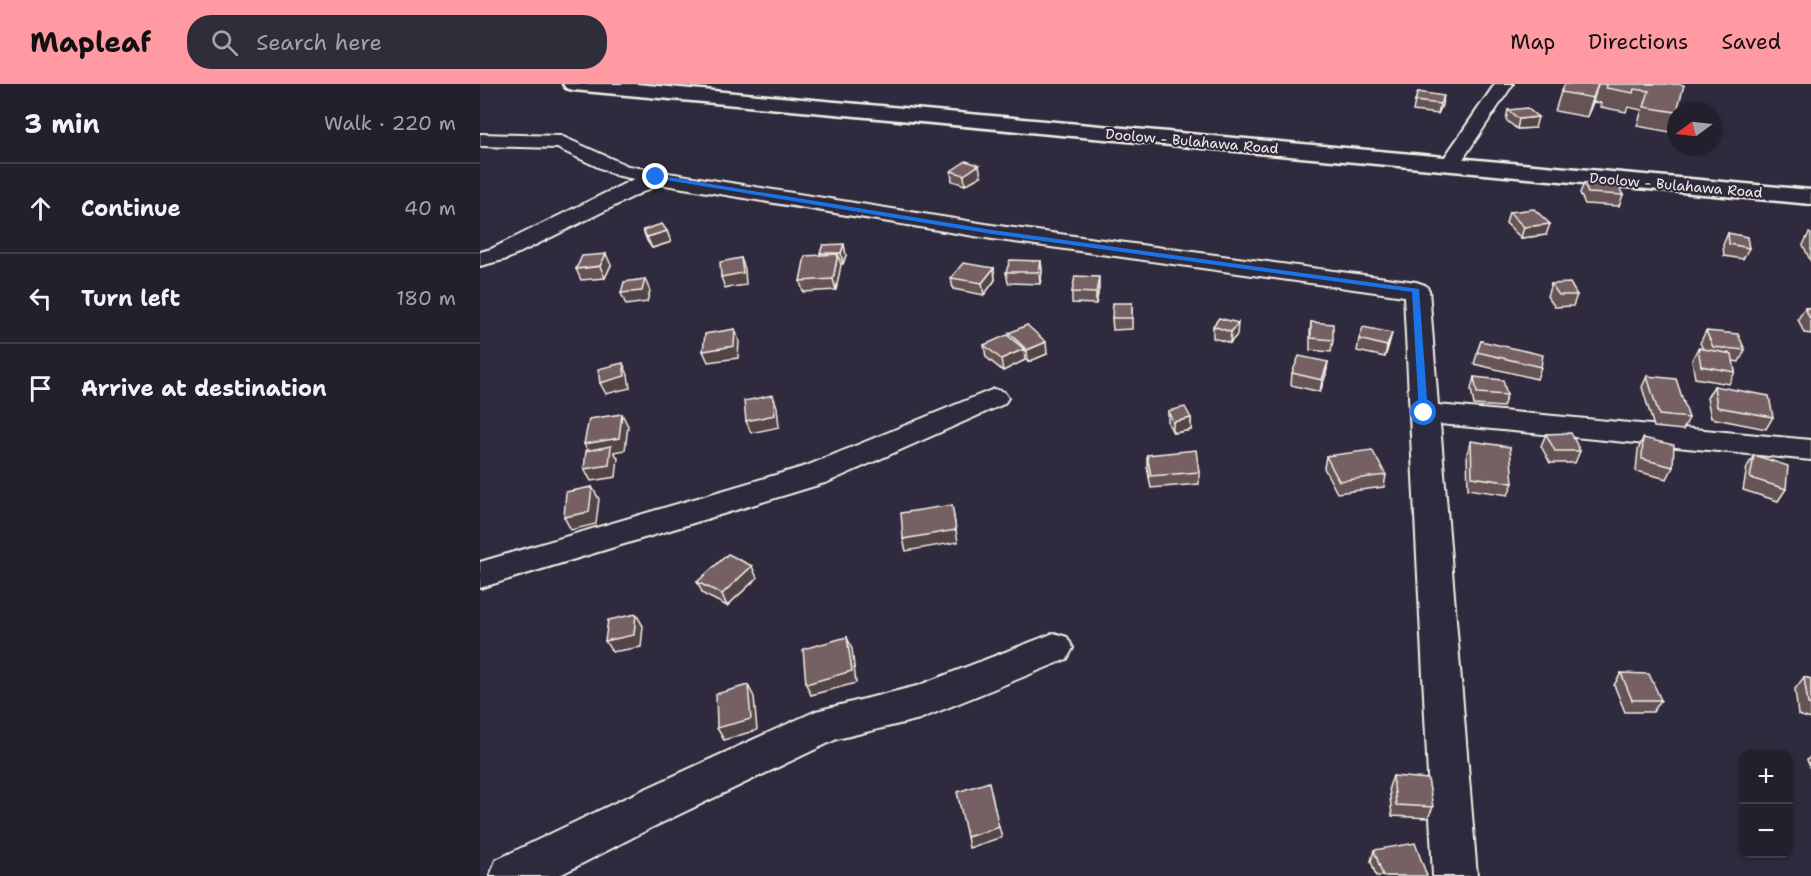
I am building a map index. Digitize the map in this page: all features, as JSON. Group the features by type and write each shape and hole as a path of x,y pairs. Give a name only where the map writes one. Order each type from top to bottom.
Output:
{"main road":[{"name":"Doolow - Bulahawa Road","path":"573,84 1811,197"}],"street":[{"path":"1450,164 1503,84"},
{"path":"480,140 561,142 622,171 656,177 992,232 1416,290 1455,876"},
{"path":"480,259 499,254 656,177"},
{"path":"480,575 817,474 994,398"},
{"path":"1424,413 1811,450"},
{"path":"512,876 636,814 830,723 920,702 1054,648"}],"building":[{"path":"1565,84 1598,84 1593,98 1561,92"},
{"path":"1604,84 1684,85 1679,102 1667,102 1667,111 1644,107 1649,91 1634,89 1633,93 1606,88 1607,85"},
{"path":"1418,92 1444,96 1440,104 1415,101"},
{"path":"1527,108 1538,117 1519,119 1508,110"},
{"path":"966,161 979,165 964,175 951,171"},
{"path":"1584,183 1618,185 1623,195 1588,193"},
{"path":"1534,209 1550,224 1524,227 1509,212"},
{"path":"662,224 667,231 647,237 643,230"},
{"path":"1728,233 1747,237 1749,248 1729,244"},
{"path":"844,244 841,253 820,253 823,245"},
{"path":"606,254 600,266 576,269 582,256"},
{"path":"838,254 833,279 800,281 805,256"},
{"path":"741,258 743,273 721,277 720,262"},
{"path":"1010,260 1041,261 1039,272 1006,272"},
{"path":"963,263 994,268 982,283 951,278"},
{"path":"1075,276 1099,277 1096,293 1072,292"},
{"path":"645,279 642,291 621,293 624,282"},
{"path":"1570,283 1577,295 1559,295 1551,284"},
{"path":"1113,303 1132,303 1132,318 1112,318"},
{"path":"1805,308 1811,308 1811,321"},
{"path":"1219,318 1238,323 1231,332 1213,326"},
{"path":"1311,322 1333,324 1333,340 1311,338"},
{"path":"1027,325 1046,342 1027,350 1009,333"},
{"path":"1363,327 1392,333 1387,346 1359,339"},
{"path":"735,329 734,346 703,351 705,334"},
{"path":"1706,331 1738,334 1745,350 1713,347"},
{"path":"1007,335 1024,349 1001,359 984,345"},
{"path":"1481,341 1543,355 1541,367 1477,352"},
{"path":"1698,348 1732,354 1735,372 1701,366"},
{"path":"1299,356 1328,362 1322,380 1292,373"},
{"path":"623,363 625,376 600,383 598,369"},
{"path":"1647,376 1676,379 1689,418 1659,415"},
{"path":"1474,377 1503,380 1507,395 1477,393"},
{"path":"1714,386 1769,396 1773,417 1717,407"},
{"path":"773,395 775,415 746,421 744,401"},
{"path":"1185,407 1191,418 1173,422 1168,411"},
{"path":"622,414 619,438 584,444 589,419"},
{"path":"1571,433 1580,451 1555,451 1546,434"},
{"path":"1643,438 1674,445 1673,467 1642,459"},
{"path":"1471,441 1510,447 1513,483 1472,477"},
{"path":"611,446 609,465 584,469 586,451"},
{"path":"1196,450 1199,472 1151,476 1147,455"},
{"path":"1372,450 1386,475 1339,481 1326,456"},
{"path":"1754,455 1788,466 1786,489 1750,478"},
{"path":"592,487 589,512 564,517 566,492"},
{"path":"952,505 956,530 903,539 901,513"},
{"path":"728,554 752,566 722,594 697,582"},
{"path":"636,614 634,635 605,641 608,620"},
{"path":"847,637 852,671 806,684 803,649"},
{"path":"1621,673 1649,674 1661,700 1632,700"},
{"path":"1804,677 1811,679 1811,705 1808,704"},
{"path":"748,685 751,719 717,728 716,694"},
{"path":"1393,776 1428,779 1433,807 1396,805"},
{"path":"989,782 999,827 967,837 957,792"},
{"path":"1415,843 1427,876 1383,876 1374,850"}],"route":[{"path":"656,177 992,232 1416,290 1424,413"}]}
